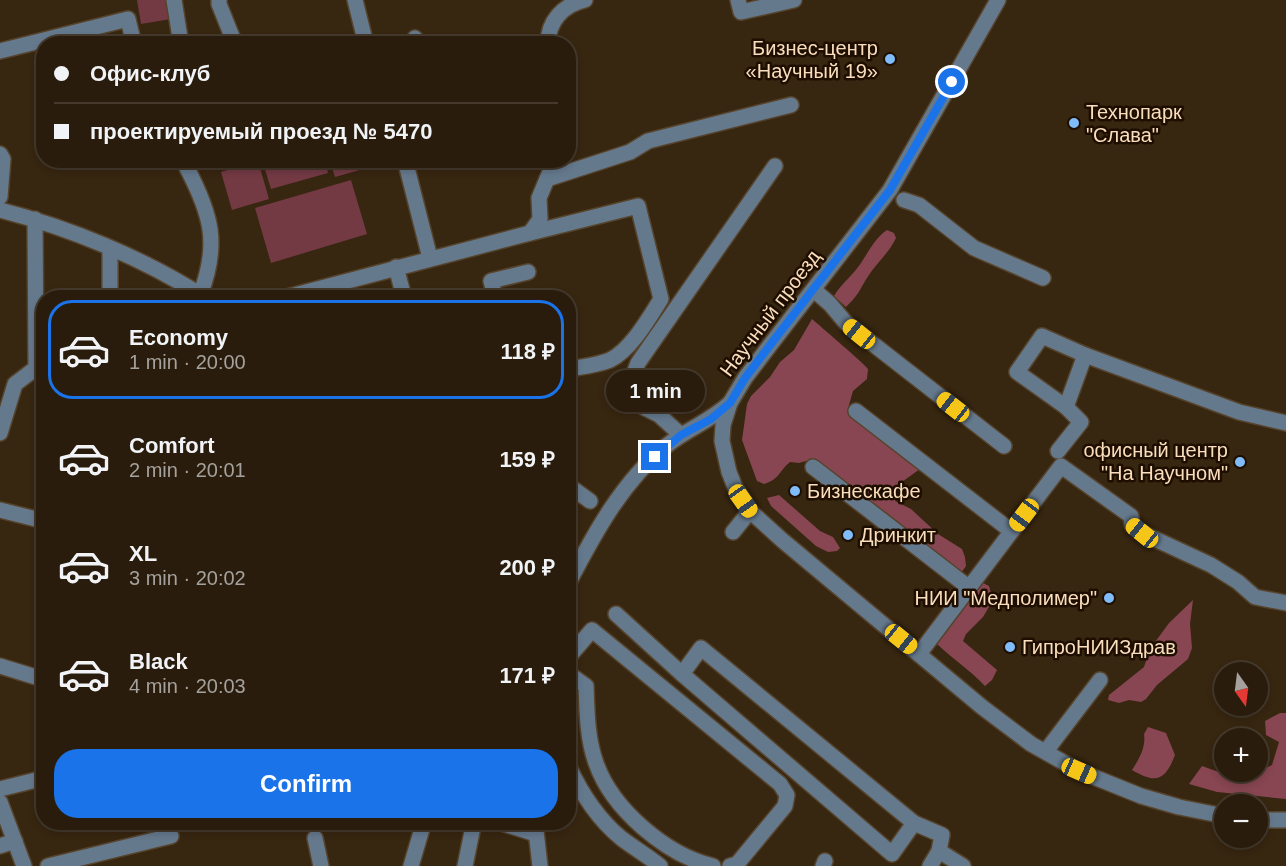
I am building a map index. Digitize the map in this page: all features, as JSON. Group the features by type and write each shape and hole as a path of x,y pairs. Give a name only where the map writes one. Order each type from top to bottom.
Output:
{"street":[{"path":"174,0 180,36"},
{"path":"219,0 232,36"},
{"path":"355,0 364,36"},
{"path":"552,0 556,17"},
{"path":"549,36 556,17 574,3 585,0"},
{"path":"738,0 741,12 794,0"},
{"name":"Научный проезд","path":"998,0 890,190 745,378 730,403 723,425 722,441 725,458 735,487 750,511 1014,732 1079,771 1141,796 1214,814"},
{"path":"60,36 128,19 132,36"},
{"path":"0,51 36,42"},
{"path":"547,179 630,152 648,141 791,105"},
{"path":"0,154 3,159 0,197"},
{"path":"681,435 659,415 645,408 638,398 633,376 638,363 775,166"},
{"path":"187,168 201,196 209,225 212,253 204,290"},
{"path":"407,168 430,258"},
{"path":"530,233 540,219 539,198 552,168"},
{"path":"904,200 919,205 974,248 1043,278"},
{"path":"312,290 638,206 662,299 647,322 622,352 609,360 576,367"},
{"path":"0,210 35,219 110,249 152,268 191,290"},
{"path":"0,433 15,384 36,368 35,219"},
{"path":"110,249 110,290"},
{"path":"396,267 402,290"},
{"path":"493,290 491,281 528,272"},
{"path":"814,291 830,304 846,323 1004,446"},
{"path":"1058,451 1081,422 1066,407 1017,372 1042,336 1085,355 1239,412 1286,423"},
{"path":"1066,407 1085,355"},
{"path":"576,569 597,529 618,498 664,448 681,435 711,419 730,403"},
{"path":"856,411 1006,527"},
{"path":"696,428 710,429 722,441"},
{"path":"920,654 1061,466 1131,516 1132,525 1142,533 1210,565 1238,582 1255,597 1286,603"},
{"path":"813,467 963,583"},
{"path":"576,491 590,501"},
{"path":"0,510 36,519"},
{"path":"733,532 750,511"},
{"path":"616,614 682,674 892,854 914,823"},
{"path":"576,650 592,630 780,784 787,795 785,806 737,864 730,866"},
{"path":"682,674 701,648 914,823 942,835 939,851 930,866"},
{"path":"0,666 36,677"},
{"path":"576,679 586,686 587,722 597,765 607,785 642,827 681,855 713,866"},
{"path":"1046,752 1100,680"},
{"path":"0,789 36,780"},
{"path":"576,780 601,818 620,837 660,866"},
{"path":"0,802 24,866"},
{"path":"1268,820 1286,820"},
{"path":"411,866 422,830"},
{"path":"465,866 472,830"},
{"path":"536,830 540,866"},
{"path":"48,866 171,836"},
{"path":"315,838 321,866"},
{"path":"0,846 15,842"},
{"path":"939,851 963,866"}],"shaded area":[{"path":"137,0 168,0 171,19 141,24"},
{"path":"234,168 260,168 269,199 232,210 221,172"},
{"path":"265,168 327,168 328,173 271,189"},
{"path":"332,168 367,168 335,177"},
{"path":"351,180 367,234 271,263 255,208"},
{"path":"887,230 894,233 896,238 894,243 846,307 834,296"},
{"path":"812,319 868,369 867,379 853,391 847,412 920,469 899,484 895,501 911,509 938,534 962,549 966,566 961,573 813,459 799,463 790,462 773,480 764,484 757,481 742,440 747,404 780,362 794,350"},
{"path":"779,495 820,531 833,537 840,548 837,551 828,552 816,546 771,506 767,498"},
{"path":"983,583 989,586 993,600 983,617 966,634 963,641 997,670 992,680 985,686 937,644"},
{"path":"1193,600 1190,624 1192,648 1188,659 1141,702 1129,700 1119,703 1108,700 1109,695 1144,667 1150,649 1169,623"},
{"path":"1280,713 1286,713 1286,799 1268,797 1268,794 1217,792 1189,784 1202,766 1214,770 1214,782 1268,782 1268,767 1272,765 1279,742 1268,736 1265,721"},
{"path":"1148,727 1166,733 1175,755 1167,770 1159,778 1147,777 1132,770 1141,753 1144,734"}],"place":[{"name":"Бизнес-центр «Научный 19»","path":"890,59"},
{"name":"Технопарк \"Слава\"","path":"1074,123"},
{"name":"офисный центр \"На Научном\"","path":"1240,462"},
{"name":"Бизнескафе","path":"795,491"},
{"name":"Дринкит","path":"848,535"},
{"name":"НИИ \"Медполимер\"","path":"1109,598"},
{"name":"ГипроНИИЗдрав","path":"1010,647"}],"route":[{"path":"655,457 681,435 711,419 730,403 745,378 890,190 952,82"}]}
